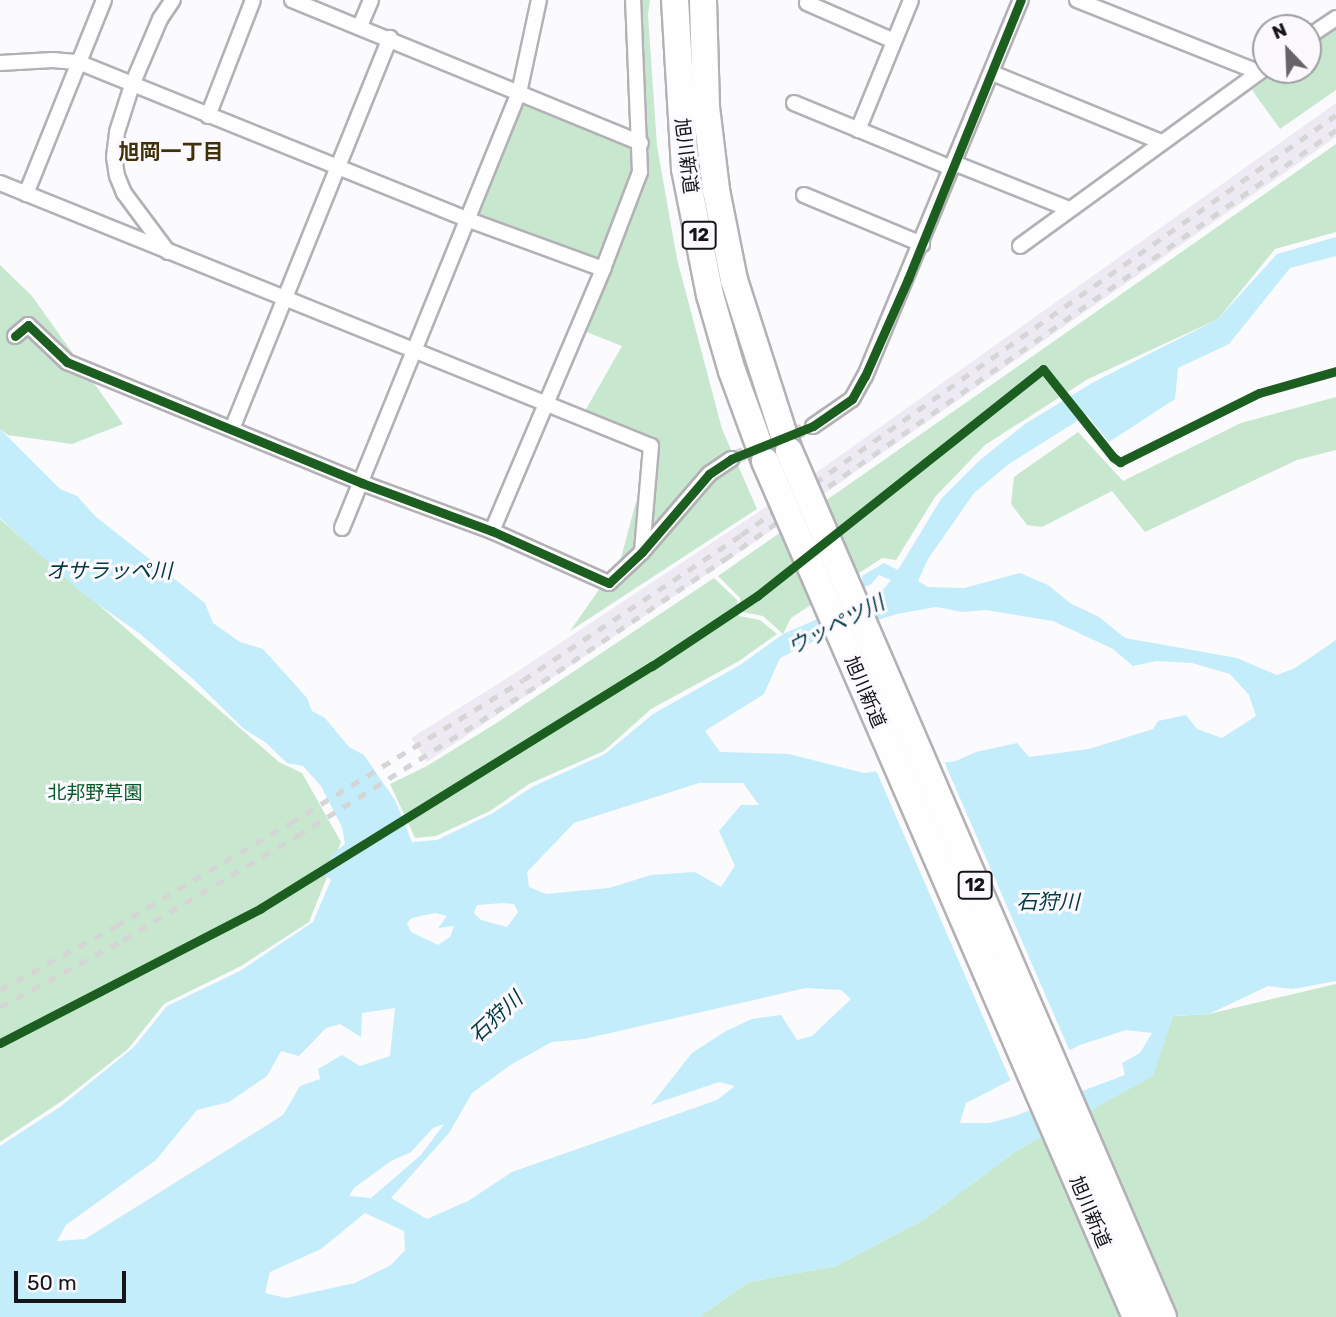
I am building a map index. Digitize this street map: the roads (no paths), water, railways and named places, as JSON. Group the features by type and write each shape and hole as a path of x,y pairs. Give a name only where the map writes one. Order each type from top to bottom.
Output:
{"highway":[{"name":"旭川新道","path":"675,0 685,169 710,295 732,371 777,456 1163,1317"},
{"name":"旭川新道","path":"703,0 706,107 721,216 734,281 777,456 1136,1317"}],"street":[{"path":"26,194 104,0"},
{"path":"169,253 143,222 117,176 114,157 117,132 132,85 160,19 173,0"},
{"path":"208,116 253,0"},
{"path":"292,0 641,143"},
{"path":"360,26 370,0"},
{"path":"342,528 519,93 539,0"},
{"path":"492,531 603,269 640,172 641,143 633,0"},
{"path":"808,0 807,3 894,41"},
{"path":"858,130 911,0"},
{"path":"813,426 852,399 865,376 1021,0"},
{"path":"1077,0 1252,65"},
{"path":"232,429 390,38"},
{"path":"0,63 53,60 78,62 337,168 603,269"},
{"path":"992,73 1161,142"},
{"path":"1020,246 1252,76"},
{"path":"794,103 858,130 1069,209"},
{"path":"0,183 652,446 642,552"},
{"path":"804,195 922,244"},
{"path":"15,336 28,325 67,362 362,483 492,531 609,583 642,552 709,474 731,459"}],"water":[{"name":"石狩川","path":"1336,237 1336,256 1290,268 1229,344 1178,368 1175,399 1109,442 1087,415 1009,464 974,493 928,559 918,581 928,587 964,588 1020,573 1048,585 1070,603 1099,617 1125,638 1237,658 1277,675 1295,668 1336,640 1336,981 1293,989 1268,986 1209,1014 1173,1016 1153,1076 1016,1151 925,1219 836,1266 749,1282 699,1317 0,1317 0,1146 60,1107 134,1047 167,1006 240,971 313,922 331,880 325,874 332,855 345,844 342,827 321,786 303,766 287,763 265,742 244,729 193,679 139,633 82,593 0,518 0,429 60,489 77,496 95,516 205,603 213,623 240,642 263,649 307,698 312,711 325,718 349,747 364,755 395,800 412,842 437,840 493,813 532,787 605,754 653,714 740,665 783,634 882,591 891,580 879,575 870,585 863,587 862,576 884,563 898,570 941,499 980,460 1025,424 1092,383 1218,319 1277,254","holes":["936,607 963,612 986,610 1053,621 1113,649 1133,666 1156,661 1192,663 1230,674 1249,695 1256,716 1222,738 1197,729 1186,715 1158,721 1153,729 1089,749 1029,757 1017,743 976,752 956,761 864,773 789,754 720,752 705,731 764,694 780,658 818,639 897,614","699,783 743,783 759,805 741,805 719,831 735,866 721,887 695,872 651,875 609,888 546,894 529,887 527,872 574,823","503,903 514,904 518,912 507,927 481,920 474,913 477,905","435,913 447,916 438,928 454,926 450,937 438,945 411,932 407,923 412,918","806,988 841,990 851,999 812,1036 797,1040 781,1015 752,1019 726,1031 692,1053 651,1105 719,1082 735,1086 717,1100 512,1172 468,1201 427,1219 391,1198 449,1133 472,1093 512,1064 552,1042 584,1039","395,1008 390,1056 360,1066 342,1055 318,1069 320,1079 300,1086 283,1115 85,1239 57,1241 66,1225 156,1160 197,1110 229,1102 267,1076 281,1051 299,1056 326,1028 340,1024 361,1037 362,1013","1126,1030 1152,1033 1140,1053 1122,1063 1125,1075 989,1123 960,1123 966,1103 1080,1045","444,1124 421,1155 371,1198 349,1196 354,1188 391,1161 411,1152 433,1128","365,1213 404,1231 405,1250 391,1265 355,1283 286,1298 265,1293 270,1272 321,1249"]}],"tunnel":[{"path":"731,459 813,426"}],"railway":[{"path":"0,990 116,926 290,823 523,680 741,535 1336,115"},
{"path":"0,1007 123,940 297,836 527,692 725,559 1336,130"}],"district":[{"name":"旭岡一丁目","path":"171,152"}],"water label":[{"name":"オサラッペ川","path":"109,571"},
{"name":"ウッペツ川","path":"836,625"}],"park label":[{"name":"北邦野草園","path":"95,793"}]}
